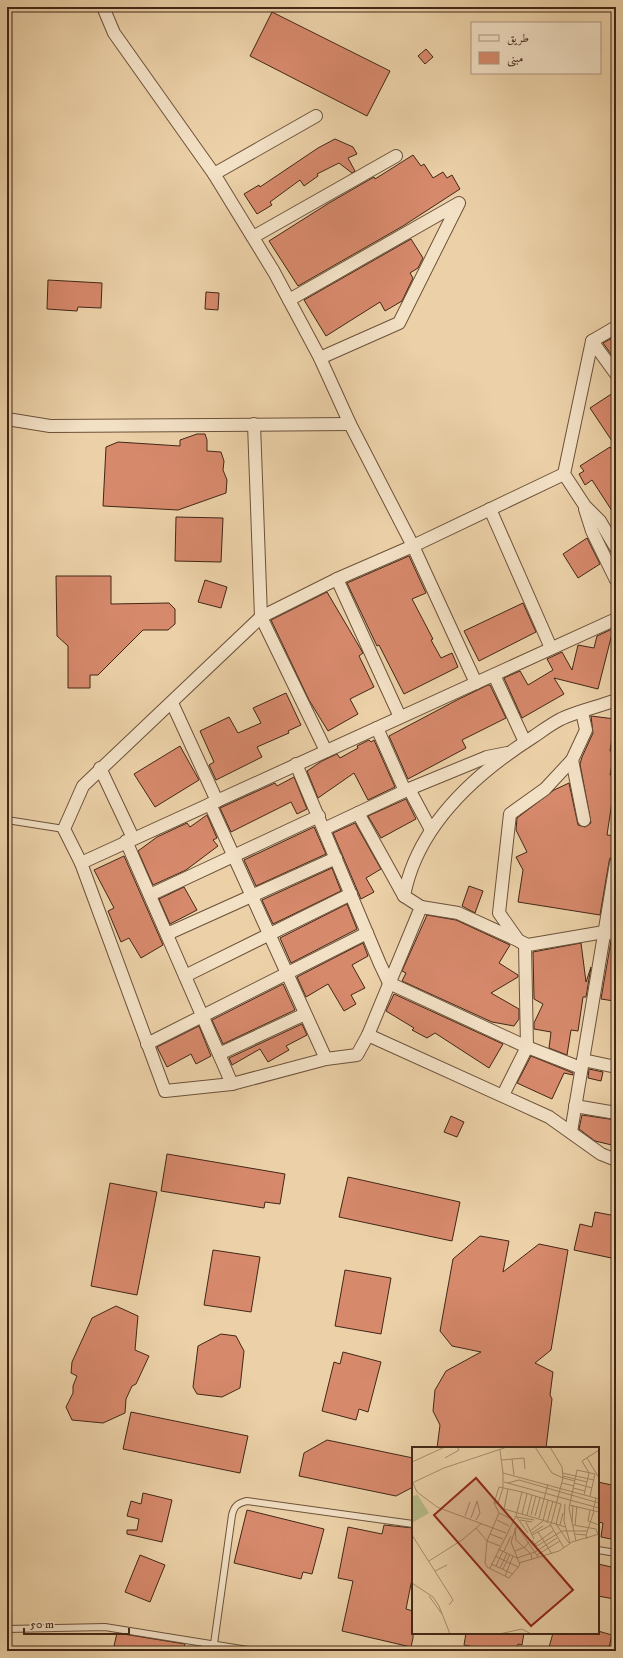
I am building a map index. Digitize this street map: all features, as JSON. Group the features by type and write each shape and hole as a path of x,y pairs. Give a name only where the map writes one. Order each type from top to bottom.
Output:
{"street":[{"path":"103,7 114,33 214,174 253,237 289,300 320,358 350,424 413,546 476,683"},
{"path":"214,174 316,116"},
{"path":"253,237 396,156"},
{"path":"289,300 459,203 399,323 320,358"},
{"path":"616,327 592,342 564,474 584,506 592,531 616,580"},
{"path":"592,342 616,374"},
{"path":"7,419 50,426 350,424"},
{"path":"254,424 261,617 326,751"},
{"path":"421,907 368,1035 357,1055 326,1059 232,1084 165,1091 81,863 64,829 83,786 100,768 172,703 261,617 337,579 413,546 564,474"},
{"path":"584,506 600,521 616,548"},
{"path":"490,509 551,648"},
{"path":"337,579 400,717"},
{"path":"81,863 129,839 214,802 616,619"},
{"path":"494,675 525,742"},
{"path":"404,896 407,879 416,855 431,830 452,802 509,752 561,719 616,700"},
{"path":"172,703 214,802 234,856 326,1059"},
{"path":"502,1095 527,1047 526,945 518,940 499,913 510,814 545,789 572,760 586,730 582,712"},
{"path":"377,728 407,790 431,830"},
{"path":"324,829 407,790 487,757 509,752"},
{"path":"572,760 584,820"},
{"path":"296,764 389,983 527,1047 582,1064 616,1066"},
{"path":"100,768 150,895 232,1084"},
{"path":"358,813 404,896 421,907 458,913 528,945 610,933"},
{"path":"150,895 319,816"},
{"path":"167,934 336,858"},
{"path":"571,1132 582,1064 610,933 616,863"},
{"path":"185,976 351,894"},
{"path":"147,1044 367,933"},
{"path":"219,1054 305,1014"},
{"path":"368,1035 549,1117 601,1154 616,1160"},
{"path":"575,1106 616,1112"}],"lane":[{"path":"7,820 64,829"},
{"path":"213,1648 232,1515 234,1508 240,1503 247,1501 412,1524"},
{"path":"599,1550 616,1553"},
{"path":"7,1628 104,1627 213,1648 254,1651"}],"building":[{"path":"272,12 390,71 367,116 250,56"},
{"path":"426,49 433,57 425,64 418,56"},
{"path":"335,139 353,147 357,154 348,158 355,171 352,173 339,163 317,174 318,176 304,186 300,180 270,202 272,205 257,214 244,194 259,185 260,187 318,148"},
{"path":"413,155 421,166 424,164 433,178 443,172 447,178 452,175 460,189 403,226 298,286 269,241 329,203 374,177 375,179"},
{"path":"411,239 423,258 418,268 410,273 413,278 402,301 385,311 380,302 326,336 304,300"},
{"path":"48,280 102,283 101,308 78,307 77,311 47,309"},
{"path":"206,292 219,293 218,310 205,309"},
{"path":"616,336 616,361 603,343"},
{"path":"616,391 616,447 590,408"},
{"path":"197,434 205,434 207,440 207,451 221,452 224,461 223,470 227,480 226,493 178,510 103,506 106,447 118,442 180,446 180,440"},
{"path":"610,447 616,456 616,517 592,480 585,485 579,474 584,471 580,466"},
{"path":"176,517 223,518 221,562 175,561"},
{"path":"587,538 600,564 578,578 563,554"},
{"path":"409,556 426,593 412,599 433,639 431,640 441,658 452,653 458,667 404,694 379,645 377,646 347,583"},
{"path":"56,576 111,576 111,604 169,603 175,609 175,624 168,630 143,630 98,675 90,675 90,688 68,688 68,646 57,636"},
{"path":"205,580 227,587 221,608 198,602"},
{"path":"327,592 363,653 359,656 374,687 350,699 358,714 328,731 309,700 271,620"},
{"path":"523,603 536,632 479,661 464,631"},
{"path":"613,630 598,689 554,678 564,694 522,718 504,678 520,671 528,685 553,670 547,659 562,652 572,670 578,645 594,648 597,636"},
{"path":"490,685 506,718 462,740 466,748 408,779 389,736"},
{"path":"286,693 301,725 288,731 289,733 257,747 262,757 216,780 209,765 214,762 200,731 229,717 238,733 261,723 253,708"},
{"path":"591,716 615,719 610,751 614,752 610,775 616,775 607,835 616,836 616,856 610,858 600,915 518,902 523,870 516,857 527,852 516,830 517,818 554,790 569,783 578,825 585,827 591,823 580,764 593,733"},
{"path":"369,740 371,742 374,740 395,787 368,800 354,773 318,798 307,771 322,761 337,754 340,758 358,748 357,746"},
{"path":"180,746 199,780 155,807 134,774"},
{"path":"294,777 307,809 297,814 291,802 231,832 220,808 275,783 277,786"},
{"path":"406,799 416,819 381,838 368,816"},
{"path":"207,815 217,838 213,840 218,846 186,870 153,885 138,851 157,837 187,823 190,827"},
{"path":"355,823 381,869 366,878 374,892 361,899 333,833"},
{"path":"314,827 326,854 256,886 244,860"},
{"path":"124,856 163,945 141,958 129,938 121,942 108,911 114,908 94,870"},
{"path":"332,868 341,891 273,924 262,900"},
{"path":"469,886 483,891 475,913 462,906"},
{"path":"184,887 197,910 170,924 159,899"},
{"path":"347,904 357,929 291,963 280,938"},
{"path":"427,915 456,920 510,945 499,963 518,975 518,977 491,993 519,1009 519,1019 514,1026 492,1022 402,981 406,973 402,971"},
{"path":"611,941 616,941 616,1000 614,1001 601,999"},
{"path":"363,943 368,956 352,965 365,988 351,995 356,1004 344,1011 328,984 306,997 297,977"},
{"path":"581,943 586,982 591,967 586,997 583,997 578,1031 571,1030 567,1055 549,1048 551,1032 534,1029 534,1023 543,1004 534,999 533,952"},
{"path":"283,984 295,1010 223,1044 212,1020"},
{"path":"394,994 503,1044 489,1068 435,1033 427,1038 412,1030 414,1028 386,1011"},
{"path":"302,1024 307,1035 286,1046 289,1050 268,1062 260,1049 232,1065 229,1058"},
{"path":"199,1026 211,1056 196,1064 191,1054 167,1067 157,1047"},
{"path":"531,1056 573,1073 573,1075 564,1073 552,1099 517,1083"},
{"path":"589,1069 603,1072 601,1081 588,1078"},
{"path":"582,1115 616,1120 616,1146 595,1141 579,1129"},
{"path":"451,1116 464,1122 457,1137 444,1132"},
{"path":"167,1154 285,1174 280,1204 265,1202 264,1208 161,1191"},
{"path":"348,1177 460,1202 452,1241 339,1217"},
{"path":"110,1183 157,1192 137,1295 91,1286"},
{"path":"595,1212 616,1216 616,1259 574,1250 580,1224 592,1227"},
{"path":"480,1236 509,1241 503,1272 539,1244 568,1250 551,1350 535,1363 553,1372 550,1395 552,1399 546,1447 437,1447 440,1425 433,1411 435,1390 446,1371 481,1352 452,1346 440,1331 453,1259"},
{"path":"213,1250 260,1257 251,1312 204,1305"},
{"path":"345,1270 391,1278 381,1334 335,1326"},
{"path":"116,1306 138,1316 135,1350 149,1356 136,1384 132,1386 126,1399 125,1413 103,1423 72,1420 66,1407 73,1393 73,1386 77,1376 71,1373 72,1362 92,1318"},
{"path":"221,1334 236,1336 244,1351 240,1388 222,1397 197,1394 193,1387 198,1346"},
{"path":"343,1352 381,1362 368,1412 359,1409 356,1420 322,1411 334,1362 340,1364"},
{"path":"131,1412 248,1436 240,1473 123,1449"},
{"path":"327,1440 412,1458 412,1488 396,1496 299,1476 304,1453"},
{"path":"599,1482 616,1486 616,1540 601,1537 603,1523 599,1522"},
{"path":"143,1493 172,1500 162,1542 127,1534 127,1530 137,1530 139,1519 127,1516 131,1501 141,1504"},
{"path":"247,1510 324,1529 312,1574 303,1572 301,1579 234,1563"},
{"path":"384,1525 412,1528 412,1579 406,1609 412,1611 413,1638 411,1647 342,1631 353,1581 338,1578 348,1527 382,1534"},
{"path":"140,1555 165,1565 150,1602 125,1592"},
{"path":"599,1564 616,1568 614,1599 599,1596"},
{"path":"599,1631 612,1635 608,1651 548,1651 553,1634 599,1634"},
{"path":"117,1633 185,1644 183,1651 132,1651 114,1646"},
{"path":"466,1634 524,1634 522,1645 518,1644 517,1651 480,1651 480,1648 464,1645"}]}
